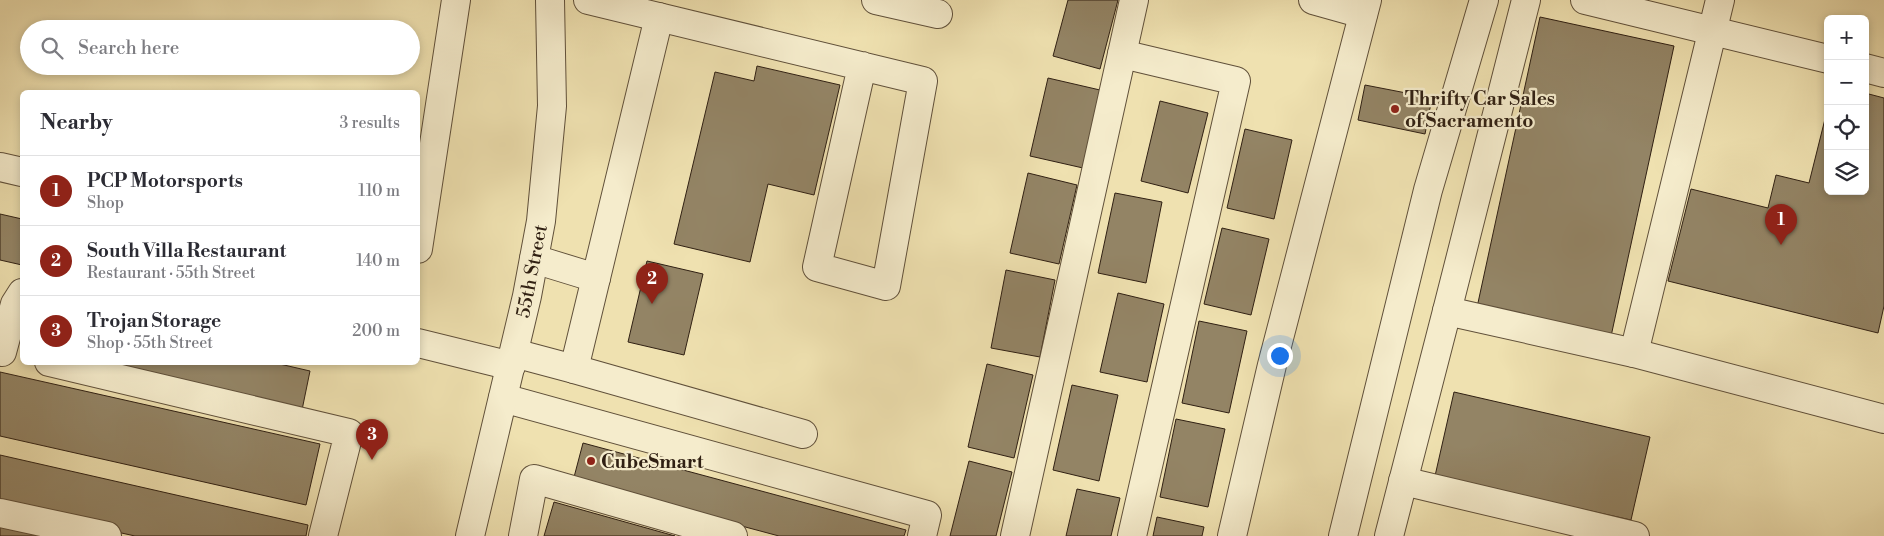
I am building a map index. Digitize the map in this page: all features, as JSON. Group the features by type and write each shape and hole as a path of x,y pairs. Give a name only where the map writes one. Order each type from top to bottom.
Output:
{"street":[{"path":"420,236 456,0"},
{"name":"55th Street","path":"470,536 527,296 541,221 552,106 550,0"},
{"path":"588,0 862,66 923,81 886,286 817,267 862,66"},
{"path":"876,0 938,14"},
{"path":"1015,536 1134,0"},
{"path":"1232,536 1272,365 1365,7 1312,0"},
{"path":"1343,536 1428,190 1484,0"},
{"path":"1389,536 1526,0"},
{"path":"1585,0 1824,58"},
{"path":"1634,353 1720,0"},
{"path":"574,369 659,17"},
{"path":"1122,54 1236,82 1132,536"},
{"path":"1869,69 1884,73"},
{"path":"0,167 20,172"},
{"path":"534,259 596,278"},
{"path":"8,353 15,304 20,296"},
{"path":"1447,311 1634,353 1884,419"},
{"path":"420,343 574,369 803,434"},
{"path":"62,365 349,433 323,536"},
{"path":"503,398 927,515 922,536"},
{"path":"523,536 534,479 733,536"},
{"path":"1403,481 1635,536"},
{"path":"0,513 107,536"}],"building":[{"path":"1068,0 1118,0 1100,69 1053,56"},
{"path":"1540,17 1674,46 1610,341 1476,312"},
{"path":"757,66 840,85 814,195 768,184 750,262 674,244 715,72 754,81"},
{"path":"1048,78 1100,90 1083,168 1030,156"},
{"name":"Thrifty Car Sales of Sacramento","path":"1365,85 1432,98 1425,134 1358,120"},
{"path":"1869,94 1884,98 1884,306 1878,333 1668,281 1691,189 1768,208 1776,175 1809,183 1824,123 1824,195 1869,195"},
{"path":"1160,101 1208,113 1188,193 1141,181"},
{"path":"1245,129 1292,140 1274,219 1227,208"},
{"path":"1028,173 1077,185 1059,264 1010,253"},
{"path":"1115,193 1162,202 1146,283 1098,273"},
{"path":"0,214 20,219 20,265 0,260"},
{"path":"1222,228 1269,239 1251,315 1204,304"},
{"path":"647,261 703,274 684,355 628,342"},
{"path":"1006,270 1055,280 1040,357 991,348"},
{"path":"1118,293 1164,304 1147,382 1100,372"},
{"path":"1199,321 1247,331 1229,413 1182,403"},
{"path":"987,364 1033,375 1014,458 968,447"},
{"path":"107,365 284,365 310,371 302,410"},
{"path":"0,372 320,444 306,505 0,436"},
{"path":"1072,385 1118,395 1099,481 1053,470"},
{"path":"1454,392 1650,437 1631,520 1435,476"},
{"path":"1176,419 1225,429 1208,507 1160,497"},
{"path":"583,443 906,530 904,536 779,536 573,481"},
{"path":"0,455 308,525 306,536 135,536 0,506"},
{"path":"969,461 1012,472 996,536 950,536"},
{"path":"1077,489 1120,498 1111,536 1066,536"},
{"path":"554,502 675,536 544,536"},
{"path":"1157,517 1204,527 1202,536 1153,536"},
{"path":"0,518 79,536 0,536"}],"place":[{"name":"Thrifty Car Sales of Sacramento","path":"1395,109"},
{"name":"PCP Motorsports","path":"1781,245"},
{"name":"South Villa Restaurant","path":"652,304"},
{"name":"Trojan Storage","path":"372,460"},
{"name":"CubeSmart","path":"591,461"}]}
